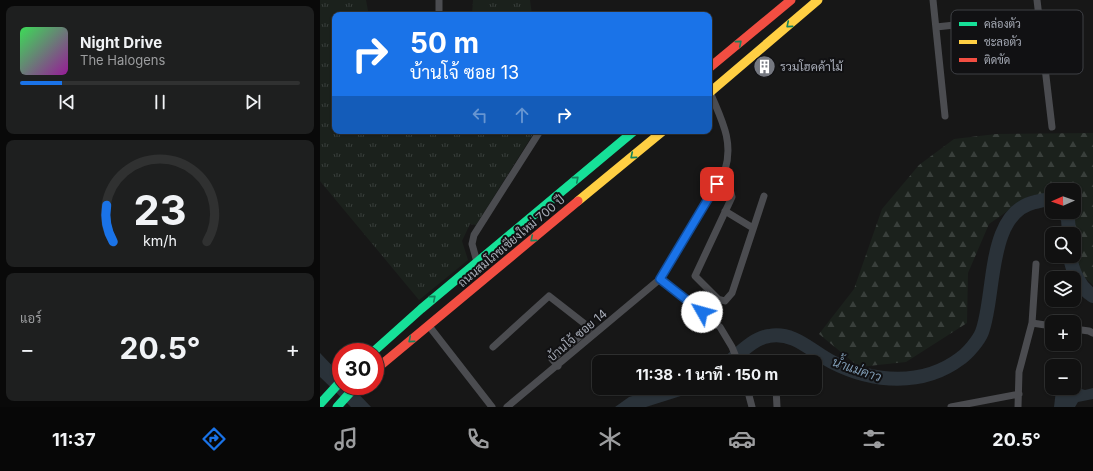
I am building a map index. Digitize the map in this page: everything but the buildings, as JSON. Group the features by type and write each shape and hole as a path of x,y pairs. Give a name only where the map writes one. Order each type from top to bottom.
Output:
{"main road":[{"path":"712,66 791,0"},
{"path":"712,89 818,0"},
{"name":"ถนนสมโภชเชียงใหม่ 700 ปี","path":"383,343 477,262 630,134"},
{"name":"ถนนสมโภชเชียงใหม่ 700 ปี","path":"384,363 659,134"},
{"path":"320,404 332,392"},
{"path":"338,405 347,395"}],"street":[{"path":"439,0 439,12"},
{"path":"933,0 945,116"},
{"path":"1037,0 1038,10"},
{"path":"936,26 951,25"},
{"path":"1046,74 1052,127"},
{"path":"712,99 728,135 729,147 725,170 732,197 695,276 718,299 724,301 732,293 764,196"},
{"path":"477,262 472,244 474,235 538,134"},
{"name":"บ้านโจ้ ซอย 14","path":"507,407 558,366 660,279 725,170"},
{"path":"725,211 753,228"},
{"path":"1018,407 1018,372 1032,323 1036,264"},
{"path":"660,279 720,327 735,355"},
{"path":"493,347 549,296 590,328 552,359 558,366"},
{"path":"1032,323 1045,325"},
{"path":"429,326 492,407"},
{"path":"1081,330 1093,333"},
{"path":"951,407 1019,394"},
{"path":"749,395 752,407"},
{"path":"776,395 777,407"}],"green space":[{"path":"320,0 366,0 368,11 371,12 332,12 332,134 533,134 476,225 470,224 462,241 468,260 419,300 320,181"},
{"path":"473,0 530,0 532,12 472,12"},
{"path":"1093,133 1093,285 1081,275 1081,271 1079,271 1077,263 1081,263 1081,227 1073,227 1072,219 1081,219 1081,183 1045,183 1045,195 1029,196 989,224 968,273 967,323 906,362 859,367 819,334 854,289 882,209 919,165 954,139 996,134"}],"shaded area":[{"path":"320,353 332,366 332,389 320,377"},
{"path":"1093,388 1093,399 1078,402 1075,407 1054,407 1055,395 1081,395 1081,389 1085,390"},
{"path":"339,395 360,395 371,407 351,407"},
{"path":"636,395 684,395 646,407 615,407 629,397"}],"waterway":[{"name":"น้ำแม่คาว","path":"822,356 848,369 864,374 881,378 898,379 914,378 931,374 961,358 967,353 981,335 986,316 995,257 1000,238 1008,222 1019,209 1035,202 1045,200"},
{"name":"น้ำแม่คาว","path":"1068,219 1069,227"},
{"name":"น้ำแม่คาว","path":"1072,263 1077,279 1088,293 1093,296"},
{"name":"น้ำแม่คาว","path":"737,355 748,346 763,337 778,335 795,339 820,355"}],"traffic: fast":[{"path":"383,343 421,309 630,134"},
{"path":"320,404 332,391"},
{"path":"337,407 348,395"}],"traffic: slow":[{"path":"712,90 818,0"},
{"path":"578,201 659,134"}],"traffic: jam":[{"path":"712,66 791,0"},
{"path":"384,363 578,201"}],"place":[{"name":"รวมโฮคค้าไม้","path":"764,66"}],"route":[{"path":"702,312 660,279 717,184"}]}
